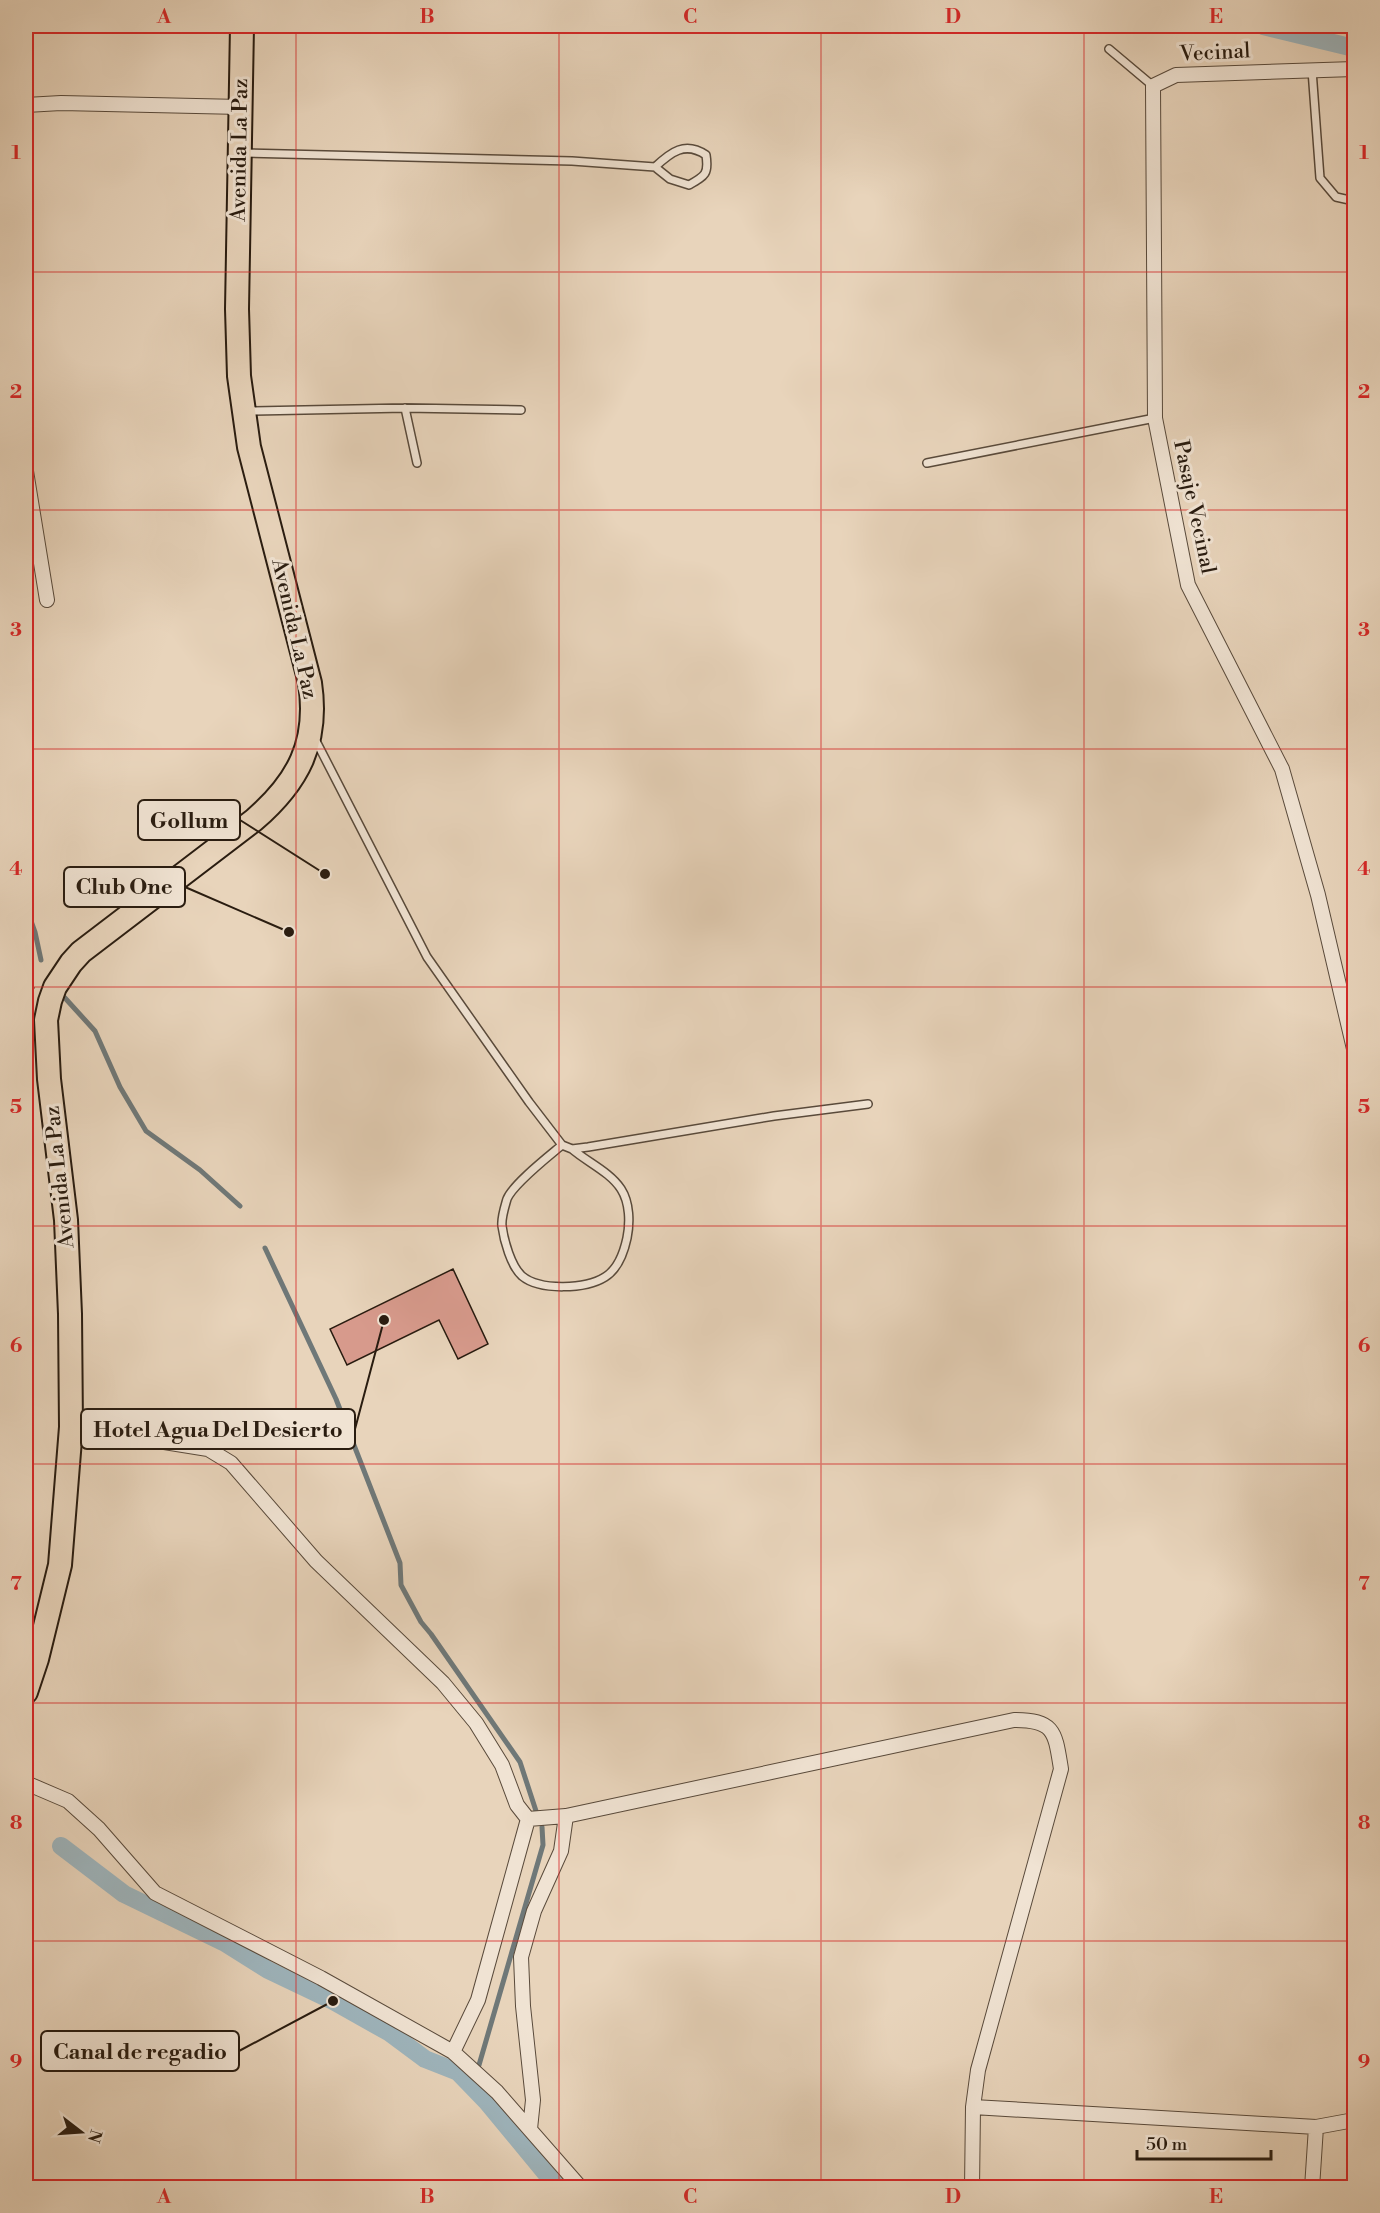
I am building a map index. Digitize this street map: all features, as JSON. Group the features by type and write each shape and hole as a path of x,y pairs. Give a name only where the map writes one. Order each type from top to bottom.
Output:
{"main road":[{"name":"Avenida La Paz","path":"26,1692 37,1659 60,1565 70,1427 70,1314 66,1220 49,1079 46,1033 50,1001 62,974 81,952 254,820 277,799 287,788 298,768 311,732 313,706 310,683 254,468 243,411 237,344 243,26"}],"street":[{"name":"Vecinal","path":"1153,86 1176,75 1354,69"},
{"name":"Pasaje Vecinal","path":"1153,86 1155,418 1188,585 1282,769 1318,895 1354,1049"},
{"path":"26,105 61,103 241,107"},
{"path":"26,471 47,600"},
{"path":"70,1427 208,1449 231,1463 316,1562 443,1683 476,1723 497,1756 517,1805 528,1819"},
{"path":"528,1819 566,1816 1014,1720 1035,1720 1050,1729 1056,1740 1060,1769 978,2070 973,2107 972,2187"},
{"path":"26,1783 68,1801 99,1829 155,1893 321,1978 453,2052 497,2092 581,2187"},
{"path":"530,2129 532,2100 521,1957 534,1911 561,1851 566,1816"},
{"path":"453,2052 478,2000 528,1819"},
{"path":"973,2107 1316,2127 1354,2120"},
{"path":"1312,2187 1316,2127"}],"lane":[{"path":"1109,50 1153,86"},
{"path":"1312,70 1320,178 1336,197 1354,201"},
{"path":"239,153 573,161 655,167 670,178 689,184 703,177 708,168 706,155 697,149 685,148 668,155 655,167"},
{"path":"405,408 417,463"},
{"path":"243,411 405,408 521,410"},
{"path":"927,463 1155,418"},
{"path":"311,732 427,957 562,1145 572,1149 606,1175 621,1189 625,1197 630,1224 618,1265 605,1277 580,1286 548,1287 523,1276 511,1258 502,1223 508,1197 531,1172 562,1145"},
{"path":"572,1149 774,1116 868,1104"}],"building":[{"path":"453,1269 488,1344 458,1359 439,1320 347,1365 330,1329"}],"waterway":[{"path":"1263,26 1354,48"},
{"path":"26,907 35,932 41,960"},
{"path":"65,998 95,1031 120,1087 146,1131 200,1170 240,1206"},
{"path":"265,1248 336,1399 400,1563 401,1585 421,1622 520,1762 537,1814"},
{"path":"479,2065 543,1845 542,1827"},
{"path":"61,1846 124,1894 225,1943 268,1970 333,2001 390,2033 425,2059 458,2072 487,2102 558,2188"},
{"path":"473,2088 475,2083"}],"place":[{"name":"Gollum","path":"325,874"},
{"name":"Club One","path":"289,932"},
{"name":"Hotel Agua Del Desierto","path":"384,1320"},
{"name":"Canal de regadio","path":"333,2001"}]}
